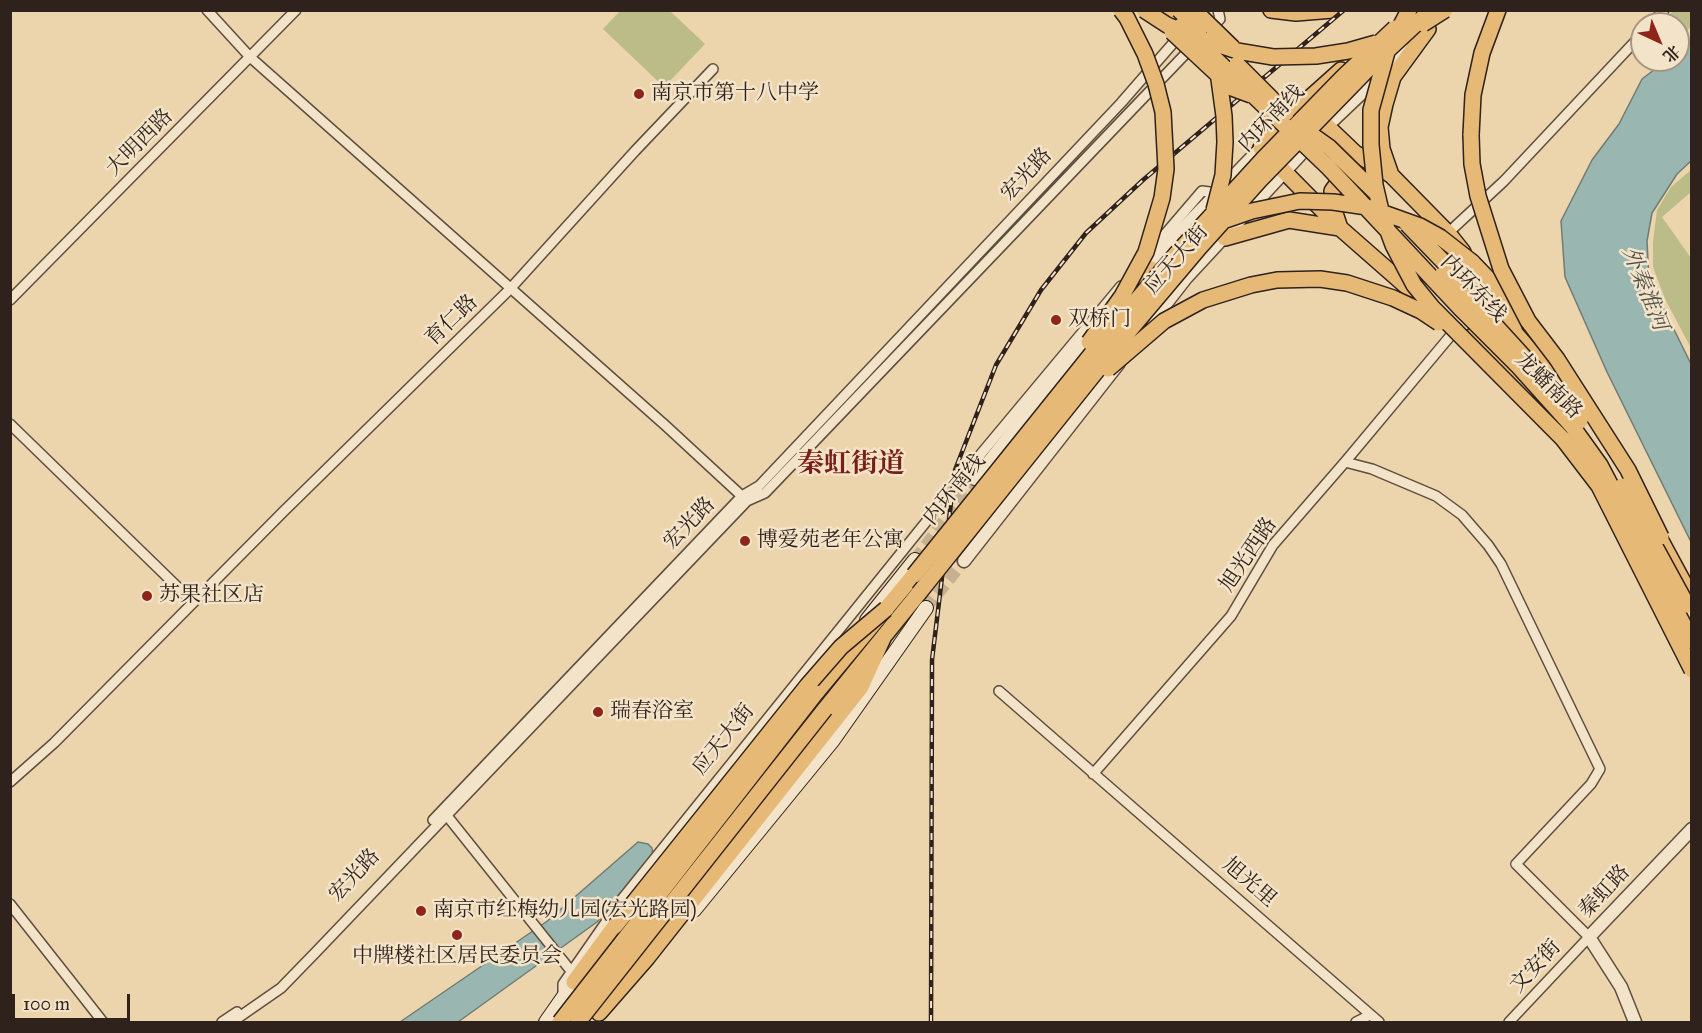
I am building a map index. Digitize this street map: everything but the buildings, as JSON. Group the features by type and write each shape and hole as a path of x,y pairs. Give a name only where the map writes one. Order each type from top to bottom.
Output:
{"main road":[{"path":"1085,347 1122,296 1146,252 1162,198 1166,169 1163,112 1156,84 1145,54 1121,10"},
{"path":"1146,10 1167,25 1195,37 1237,51 1273,57 1316,56 1348,51 1386,40 1427,22 1446,10"},
{"path":"1146,10 1232,88 1258,91 1252,65 1195,16"},
{"name":"内环东线","path":"1166,10 1258,91"},
{"name":"内环东线","path":"1179,10 1417,251 1494,324 1567,404 1598,445 1690,606"},
{"path":"1271,10 1296,13 1333,10"},
{"path":"1408,10 1387,52 1371,110 1371,145 1375,185 1389,235 1414,285 1464,334"},
{"name":"应天大街","path":"1261,148 1303,104 1408,10"},
{"name":"内环南线","path":"560,1023 816,693 886,609 914,567 1106,336 1177,253 1263,159 1327,93 1414,10"},
{"name":"内环南线","path":"578,1023 1119,343 1260,180 1364,74 1431,10"},
{"path":"1498,10 1482,53 1473,95 1472,164 1488,233 1501,268 1528,321"},
{"path":"919,592 952,563 1110,366 1155,314 1181,278 1200,242 1216,205 1225,142 1218,72 1210,45 1195,16"},
{"path":"1391,175 1382,149 1380,127 1385,104 1393,77 1428,29"},
{"name":"龙蟠南路","path":"1303,104 1355,153 1391,175 1448,233 1509,312 1515,333 1571,397 1621,468 1690,606"},
{"path":"1288,122 1324,178 1464,334 1563,439 1599,486 1692,670"},
{"path":"1288,122 1329,147 1515,333"},
{"name":"内环东线","path":"1288,122 1572,426 1600,465 1692,641"},
{"path":"1261,148 1340,228 1393,276 1464,334"},
{"path":"1340,228 1333,207 1332,190 1342,177 1355,169 1367,169 1391,175"},
{"path":"914,567 942,526 1085,347 1152,269 1182,243 1215,224 1252,211 1300,201 1333,202 1367,207 1420,226 1440,237 1472,262 1528,321 1557,359 1628,470 1669,553 1690,606"},
{"path":"1225,238 1289,220 1340,228"},
{"path":"1110,366 1164,321 1203,300 1251,285 1277,280 1320,279 1370,290 1421,311 1464,334"},
{"name":"龙蟠南路","path":"1464,334 1557,422 1588,460 1644,558 1692,652"},
{"name":"应天大街","path":"546,1023 563,996 570,973 619,930 914,567"},
{"path":"598,1019 651,962 825,750 880,676 926,608"},
{"path":"570,973 615,926 807,686 841,647 886,609"},
{"path":"598,1019 861,687 884,636"}],"street":[{"path":"207,10 250,57 666,426 745,499"},
{"name":"大明西路","path":"10,300 296,10"},
{"path":"1157,10 1187,52"},
{"path":"1185,10 1195,16"},
{"name":"宏光路","path":"222,1023 277,984 444,813 759,486 1121,103 1179,38 1195,16 1206,10"},
{"name":"宏光路","path":"745,499 765,493 1220,19 1218,10"},
{"name":"应天大街","path":"964,561 1185,278 1225,238 1326,127 1446,10"},
{"path":"1448,233 1504,181 1630,47"},
{"name":"育仁路","path":"10,782 54,743 193,602 510,289 713,69"},
{"name":"应天大街","path":"975,479 1134,280 1261,148"},
{"path":"960,479 1202,191 1217,193"},
{"name":"旭光西路","path":"1093,774 1230,616 1273,545 1464,334"},
{"path":"10,424 193,602"},
{"path":"1346,462 1372,469 1436,496 1462,515 1502,564 1600,769 1591,784 1516,864 1589,937"},
{"name":"应天大街","path":"570,973 622,899 930,517"},
{"name":"旭光里","path":"999,691 1241,900 1379,1023"},
{"path":"444,813 536,927 570,973 598,1019"},
{"name":"宏光路","path":"232,1023 281,987 444,813"},
{"name":"秦虹路","path":"1635,1023 1621,987 1589,937 1692,829"},
{"path":"10,904 103,1023"},
{"name":"文安街","path":"1509,1023 1589,937"},
{"path":"1356,1023 1370,1015"}],"green space":[{"path":"620,11 670,11 705,44 664,87 603,29"},
{"path":"1691,11 1691,26 1690,12 1672,12"},
{"path":"1691,170 1691,192 1662,217 1691,258 1691,348 1665,299 1653,267 1653,242 1657,210 1671,187"}],"water":[{"name":"外秦淮河","path":"1690,42 1691,161 1677,174 1652,213 1647,241 1649,279 1691,364 1691,542 1607,372 1565,277 1561,221 1592,160 1619,124 1642,79 1651,72 1690,72"},
{"path":"638,842 648,844 652,848 653,857 597,922 458,1022 400,1022 546,922"}],"tunnel":[{"path":"930,517 960,479"},
{"path":"915,560 975,479"},
{"path":"926,608 964,561"}],"railway":[{"path":"931,1022 932,660 955,470 996,365 1041,290 1086,233 1143,180 1344,10"}],"place":[{"name":"南京市第十八中学","path":"639,94"},
{"name":"双桥门","path":"1056,320"},
{"name":"博爱苑老年公寓","path":"745,541"},
{"name":"苏果社区店","path":"147,596"},
{"name":"瑞春浴室","path":"598,712"},
{"name":"南京市红梅幼儿园(宏光路园)","path":"421,911"},
{"name":"中牌楼社区居民委员会","path":"457,935"}],"district":[{"name":"秦虹街道","path":"851,465"}]}
